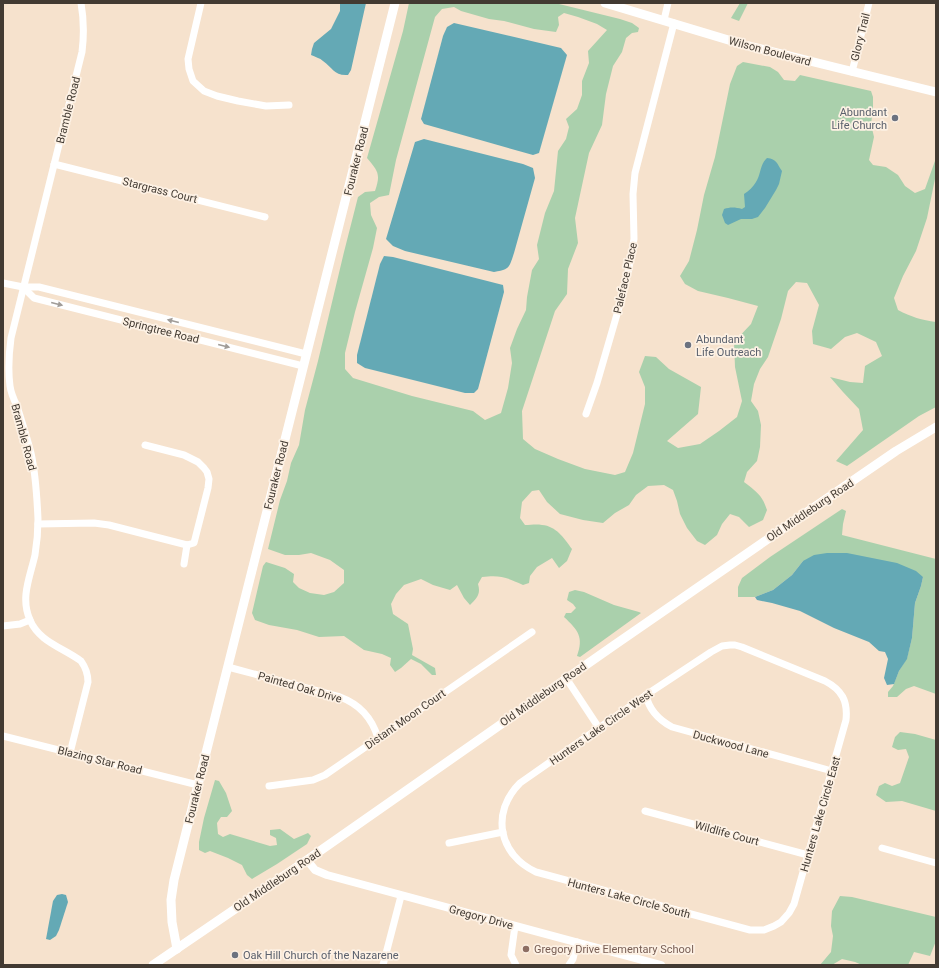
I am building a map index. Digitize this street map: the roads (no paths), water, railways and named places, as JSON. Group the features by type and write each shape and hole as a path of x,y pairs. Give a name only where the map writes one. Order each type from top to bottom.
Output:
{"main road":[{"name":"Fouraker Road","path":"177,949 172,922 171,900 174,880 395,3"},
{"name":"Wilson Boulevard","path":"605,3 745,44 936,92"},
{"name":"Old Middleburg Road","path":"153,965 307,860 566,678 889,456 936,427"}],"street":[{"name":"Bramble Road","path":"70,753 88,682 88,674 86,667 81,661 42,637 35,630 27,610 26,586 35,554 38,536 36,483 31,454 7,388 11,338 82,52 84,39 81,3"},
{"path":"201,3 188,59 189,69 193,81 204,91 231,99 266,106 288,105"},
{"path":"664,20 668,3"},
{"name":"Glory Trail","path":"852,72 867,3"},
{"name":"Paleface Place","path":"586,414 610,340 630,268 634,239 633,194 635,173 674,23"},
{"name":"Stargrass Court","path":"54,164 265,217"},
{"name":"Springtree Road","path":"3,283 23,288 39,287 306,354"},
{"name":"Springtree Road","path":"23,288 34,298 303,366"},
{"path":"38,524 109,525 187,545 194,543 208,488 209,479 207,472 198,462 184,455 145,445"},
{"path":"184,564 187,545"},
{"path":"3,626 20,624 30,620"},
{"name":"Distant Moon Court","path":"269,786 302,782 320,777 532,632"},
{"name":"Hunters Lake Circle West","path":"503,832 502,821 504,809 509,796 520,783 646,695 722,646 735,645 742,647 834,685 841,694"},
{"name":"Painted Oak Drive","path":"228,667 346,699 357,706 364,713 372,723 378,738"},
{"path":"566,678 599,728"},
{"name":"Hunters Lake Circle East","path":"774,926 781,922 789,913 794,904 846,720 847,713 845,700 841,694"},
{"name":"Duckwood Lane","path":"646,695 654,713 672,727 832,771"},
{"name":"Blazing Star Road","path":"3,736 198,785"},
{"name":"Wildlife Court","path":"645,811 808,855"},
{"path":"449,843 503,832"},
{"name":"Hunters Lake Circle South","path":"503,832 505,842 512,854 519,862 536,872 750,930 764,930 774,926"},
{"path":"882,848 936,863"},
{"name":"Gregory Drive","path":"307,860 315,870 328,875 660,965"},
{"path":"383,965 401,896"},
{"path":"515,926 511,955 516,965"},
{"path":"569,965 573,959 577,942"}],"water":[{"path":"340,3 366,3 351,70 348,75 337,73 322,60 311,55 314,43 331,29 340,11"},
{"path":"454,23 561,48 567,55 539,153 533,155 424,124 421,119 443,36 447,27"},
{"path":"424,139 523,164 533,168 535,178 514,253 510,265 506,269 494,272 405,251 393,246 386,239 415,142"},
{"path":"767,158 775,161 782,171 776,190 758,217 752,219 741,219 728,225 725,223 722,215 724,209 742,209 745,207 744,194 751,189 756,182 763,163"},
{"path":"384,256 503,285 504,292 478,389 474,393 465,393 365,368 357,363 357,355 380,264"},
{"path":"827,553 847,553 897,563 916,571 923,577 915,603 912,638 907,659 899,671 894,684 887,685 884,678 888,659 885,652 879,651 869,642 834,628 800,611 757,600 755,597 773,590 792,575 803,561 814,555"},
{"path":"57,895 66,895 68,902 59,930 56,936 50,940 46,939 53,901"}],"place":[{"name":"Abundant Life Church","path":"895,118"},
{"name":"Abundant Life Outreach","path":"688,345"},
{"name":"Gregory Drive Elementary School","path":"526,949"},
{"name":"Oak Hill Church of the Nazarene","path":"235,955"}]}
